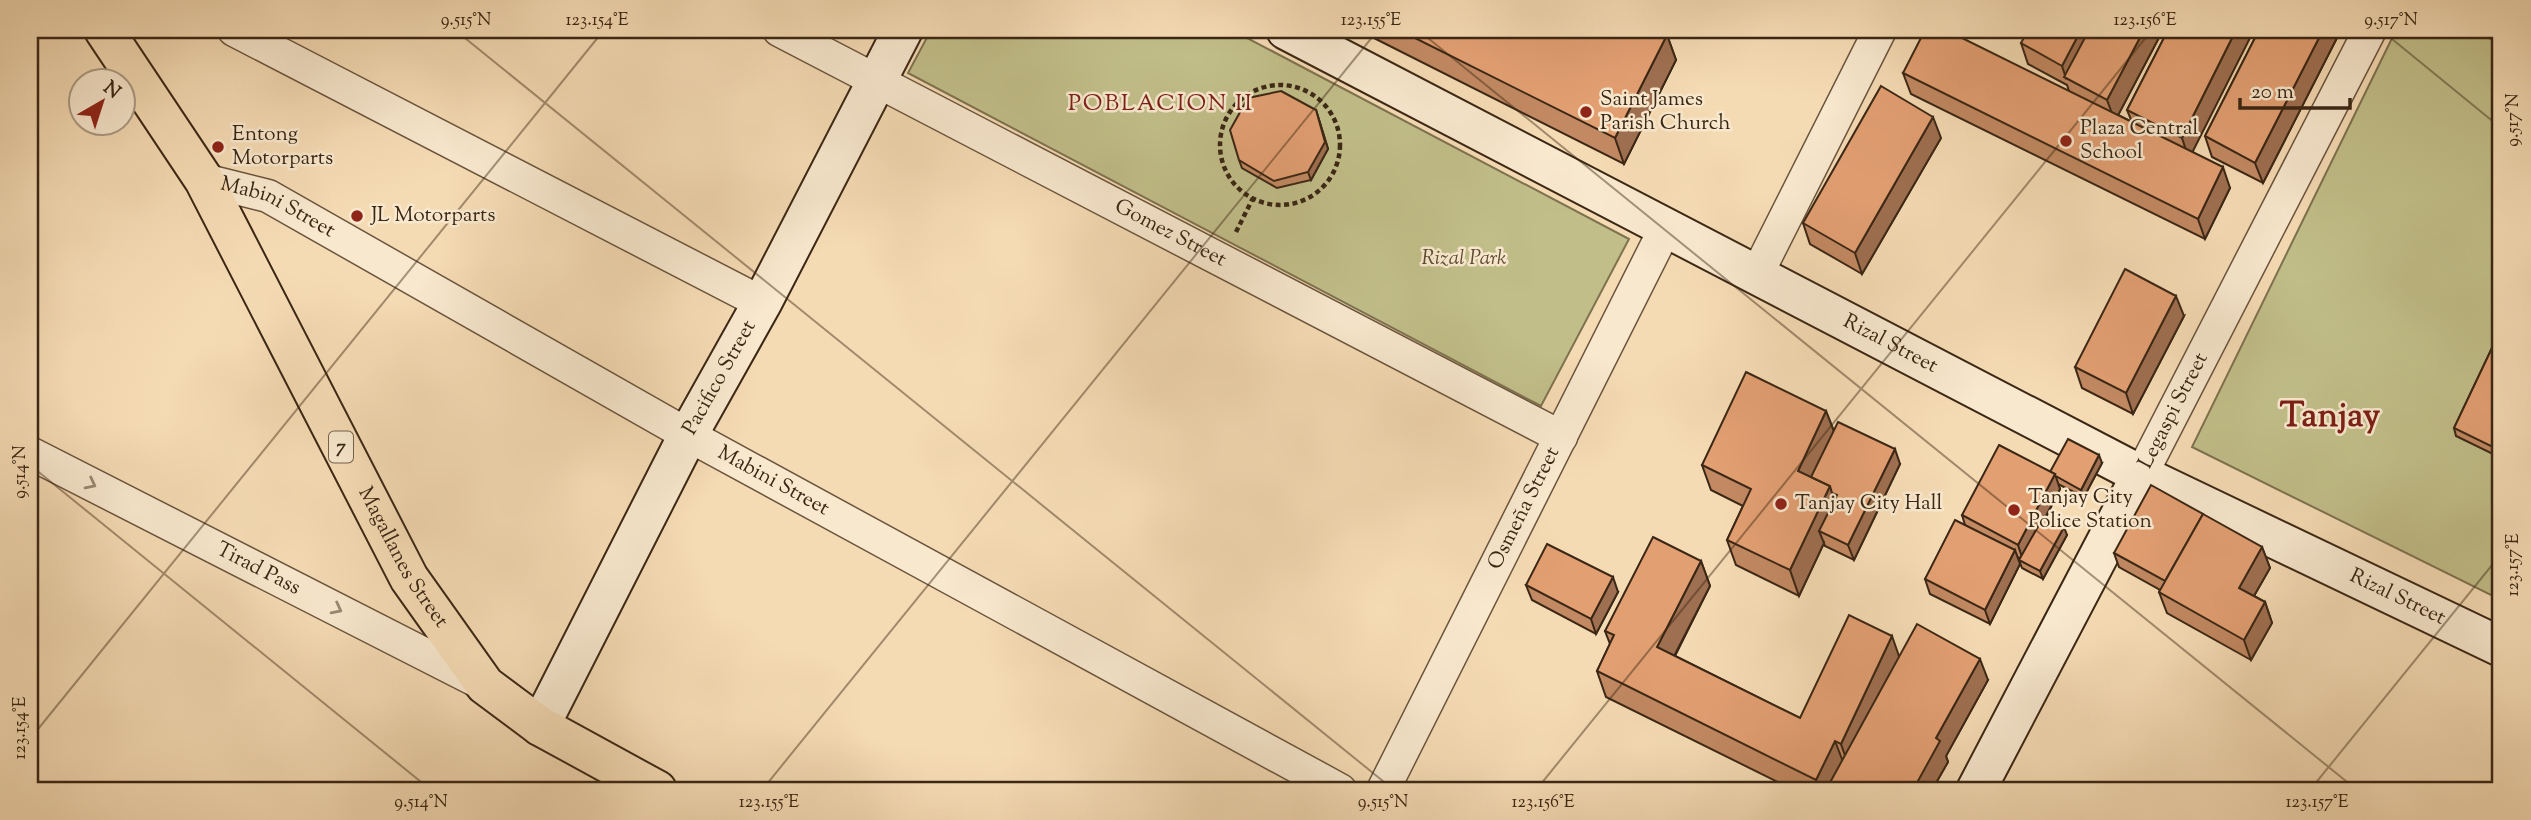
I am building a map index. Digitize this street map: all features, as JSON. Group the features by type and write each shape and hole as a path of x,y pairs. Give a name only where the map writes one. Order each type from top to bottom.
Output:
{"highway":[{"name":"Magallanes Street","path":"104,30 204,180 409,578 485,685 540,726 657,790"}],"street":[{"path":"234,30 762,303"},
{"name":"Gomez Street","path":"779,30 1561,437"},
{"name":"Pacifico Street","path":"540,726 688,435 762,303 903,30"},
{"name":"Rizal Street","path":"1286,30 2141,475 2501,647"},
{"path":"1757,274 1880,30"},
{"name":"Legaspi Street","path":"1976,790 2370,30"},
{"name":"Mabini Street","path":"204,180 268,196 688,435 1340,790"},
{"name":"Osmeña Street","path":"1383,790 1665,227"},
{"name":"Tirad Pass","path":"30,453 485,685"}],"path":[{"path":"1287,84 1309,92 1332,113 1340,133 1340,153 1334,174 1314,195 1294,203 1274,205 1242,192 1229,176 1221,156 1220,135 1227,115 1247,94 1266,85 1287,84"}],"green space":[{"name":"Rizal Park","path":"931,30 1232,30 1629,239 1541,406 908,73"},
{"path":"2396,30 2472,30 2501,44 2501,600 2192,447"}],"building":[{"name":"Saint James Parish Church","path":"1399,30 1657,30 1667,35 1615,138"},
{"path":"1925,30 1946,30 2223,167 2198,219 1903,73"},
{"path":"2028,30 2081,30 2062,66 2021,43"},
{"path":"2089,30 2144,30 2107,100 2064,77"},
{"path":"2168,30 2236,30 2182,138 2127,110"},
{"path":"2259,30 2323,30 2255,163 2205,136"},
{"path":"1881,86 1933,117 1855,253 1803,223"},
{"path":"1281,91 1316,110 1325,142 1308,172 1274,181 1239,160 1230,130 1248,98"},
{"path":"2125,269 2176,296 2126,393 2075,367"},
{"path":"2501,329 2501,451 2454,428"},
{"name":"Tanjay City Hall","path":"1746,372 1826,411 1798,471 1830,486 1790,570 1727,540 1751,489 1702,465"},
{"path":"1838,422 1895,449 1848,545 1819,531 1837,495 1832,493 1830,486 1811,477"},
{"path":"2068,439 2099,455 2081,490 2050,472"},
{"name":"Tanjay City Police Station","path":"1999,445 2055,474 2018,545 1962,515"},
{"path":"2151,485 2203,514 2165,581 2114,553"},
{"path":"2203,514 2262,547 2239,588 2265,602 2244,640 2159,592"},
{"path":"2044,516 2064,527 2040,571 2019,560"},
{"path":"1955,520 2015,550 1985,610 1925,579"},
{"path":"1653,537 1701,561 1657,647 1800,718 1849,615 1892,636 1841,744 1835,741 1816,780 1597,671 1614,635 1605,631"},
{"path":"1547,544 1613,577 1591,619 1526,585"},
{"path":"1917,624 1980,659 1936,738 1940,741 1913,790 1830,790 1827,788"}],"place":[{"name":"Saint James Parish Church","path":"1586,112"},
{"name":"Plaza Central School","path":"2066,141"},
{"name":"Entong Motorparts","path":"218,147"},
{"name":"JL Motorparts","path":"357,216"},
{"name":"Tanjay City Hall","path":"1781,504"},
{"name":"Tanjay City Police Station","path":"2014,510"}],"district":[{"name":"POBLACION II","path":"1161,104"},
{"name":"Tanjay","path":"2330,417"}]}
